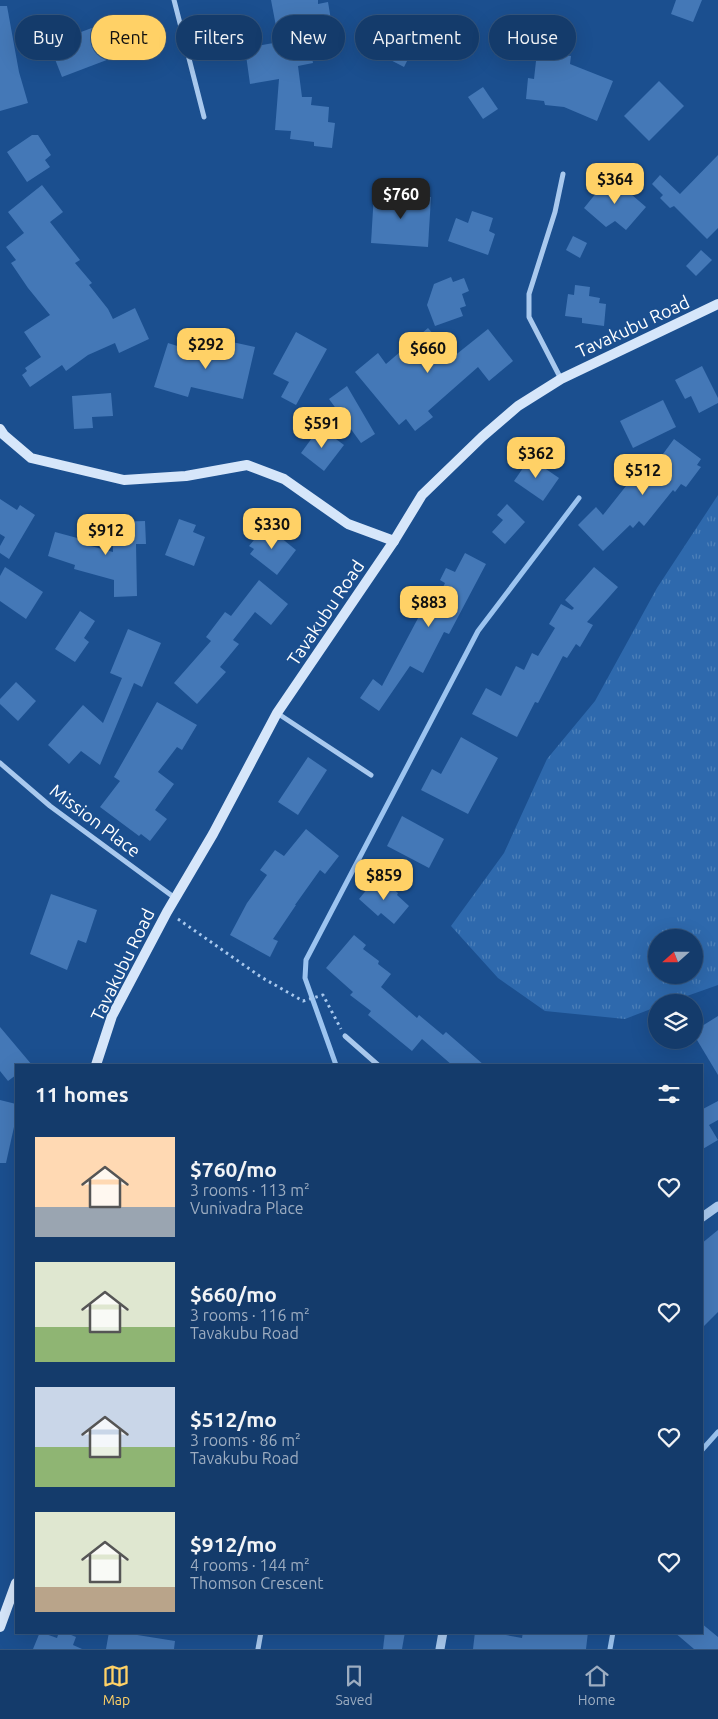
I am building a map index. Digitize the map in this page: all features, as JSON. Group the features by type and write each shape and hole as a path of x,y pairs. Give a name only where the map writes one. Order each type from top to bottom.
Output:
{"main road":[{"name":"Tavakubu Road","path":"96,1064 112,1016 167,912 213,834 277,713 394,541 422,495 482,437 518,406 561,379 718,304"},
{"path":"0,429 4,435 31,458 124,480 186,476 247,465 284,479 348,524 394,541"},
{"path":"0,1627 15,1586"}],"street":[{"path":"174,0 204,117"},
{"path":"561,379 529,317 530,294 555,212 563,174"},
{"path":"277,713 371,775"},
{"name":"Mission Place","path":"0,763 50,806 175,898"},
{"path":"345,1036 377,1064"},
{"path":"703,1217 718,1206"},
{"path":"258,1649 261,1634"},
{"path":"440,1649 443,1634"}],"path":[{"path":"167,912 262,977 303,1001 323,995 345,1036"}],"green space":[{"path":"718,495 718,985 693,994 648,994 648,1010 625,1019 545,1011 498,978 451,926 504,853 547,759 595,701 657,588"}],"building":[{"path":"271,0 318,0 318,4 328,2 330,15 274,15"},
{"path":"676,0 702,0 693,22 671,14"},
{"path":"0,6 7,6 15,60 17,60 28,103 0,111"},
{"path":"91,28 91,60 107,60 62,77 55,60 81,60 81,32"},
{"path":"272,43 272,60 312,60 313,63 298,66 302,97 312,97 311,105 329,107 328,122 335,123 332,148 314,146 314,142 290,139 291,131 275,130 279,79 250,84 247,60 262,60 262,45"},
{"path":"390,60 408,60 404,67"},
{"path":"536,60 570,60 570,64 613,81 597,121 564,107 545,105 544,101 526,99 528,78 534,79"},
{"path":"659,81 684,106 649,141 624,116"},
{"path":"483,87 498,109 483,119 468,97"},
{"path":"32,135 38,135 51,155 45,160 50,167 27,182 7,152"},
{"path":"718,155 718,228 707,239 674,206 670,208 660,198 663,195 652,184 660,175 680,194"},
{"path":"610,176 646,207 626,230 615,221 606,227 584,208"},
{"path":"42,185 63,212 50,222 80,260 75,263 92,283 89,285 108,309 113,319 135,308 149,339 119,353 115,343 88,355 66,371 62,365 30,387 22,375 27,371 25,368 41,357 24,332 50,315 11,263 16,260 6,247 24,233 8,212"},
{"path":"374,193 431,197 428,247 371,243"},
{"path":"472,211 493,218 489,231 495,234 488,255 448,241 456,218 468,223"},
{"path":"573,236 587,243 580,258 566,250"},
{"path":"701,250 712,260 696,276 686,266"},
{"path":"451,277 453,282 464,278 469,291 462,294 466,306 460,308 463,316 435,326 427,305 434,284"},
{"path":"575,285 590,287 589,296 600,298 599,303 606,304 604,326 582,323 582,318 565,316 568,294 574,295"},
{"path":"428,328 453,357 488,329 513,361 489,381 478,367 428,411 433,417 415,431 406,419 399,425 355,372 378,353 386,364"},
{"path":"296,332 327,349 296,405 281,397 289,382 273,374"},
{"path":"223,340 255,347 243,399 191,387 188,397 154,387 168,343 218,359"},
{"path":"702,366 718,398 718,403 699,413 691,396 685,399 675,380"},
{"path":"347,386 375,434 361,443 329,399"},
{"path":"111,393 113,416 92,417 93,428 74,429 72,396"},
{"path":"663,400 676,427 633,448 620,421"},
{"path":"320,427 344,445 324,471 301,453"},
{"path":"674,439 701,459 697,465 701,467 686,487 681,484 675,492 673,490 644,526 639,521 633,528 630,525 603,551 578,525 596,507 603,515 630,481 638,488"},
{"path":"530,458 559,478 543,501 514,481"},
{"path":"0,499 17,510 20,505 35,515 9,559 0,553 0,546 5,537 0,534"},
{"path":"507,504 525,522 505,544 492,532 503,520 497,515"},
{"path":"179,519 196,525 193,532 205,537 194,566 165,555"},
{"path":"145,521 146,544 136,544 137,596 114,597 114,580 74,569 75,565 48,556 55,532 81,539 80,543 113,552 112,522"},
{"path":"274,523 284,532 280,537 296,550 277,575 250,554 254,549 249,546 258,535 262,539"},
{"path":"465,553 486,564 449,634 444,632 423,673 410,666 379,711 360,698 373,679 382,686 425,605 432,610 445,583 440,580 446,568 455,572"},
{"path":"5,567 43,592 26,619 0,601 0,576"},
{"path":"594,567 618,587 587,622 593,625 580,647 576,644 567,658 563,656 538,703 535,702 517,737 472,714 486,688 501,696 516,666 524,670 532,653 538,656 555,628 549,624 561,604 572,610 574,608 565,600"},
{"path":"259,580 288,604 271,625 255,612 233,640 239,644 220,667 226,672 197,704 174,683 211,641 206,637 225,612 231,616"},
{"path":"80,611 95,621 84,638 89,642 75,662 55,649"},
{"path":"128,629 161,643 142,687 134,683 100,765 81,751 69,764 48,745 83,705 103,723 122,678 110,673"},
{"path":"16,682 36,701 18,721 0,704 0,699"},
{"path":"157,702 197,725 182,750 177,747 158,772 174,784 155,810 167,819 150,841 141,834 139,836 100,807 120,781 114,777"},
{"path":"461,737 498,758 468,814 421,790 432,769 441,774"},
{"path":"308,757 327,770 298,815 278,802"},
{"path":"402,816 444,839 429,868 387,846"},
{"path":"306,829 339,856 325,874 320,870 295,905 273,939 278,941 270,957 230,935 247,903 267,875 260,870 275,850 284,856"},
{"path":"378,876 398,893 397,895 409,906 394,924 381,913 378,916 359,899"},
{"path":"51,894 97,910 86,943 78,940 67,970 30,954"},
{"path":"354,935 366,945 363,949 379,961 378,964 391,974 381,987 417,1018 419,1015 443,1035 446,1032 483,1064 451,1064 422,1039 412,1051 368,1015 371,1011 350,995 353,992 326,968"},
{"path":"718,1016 718,1075 702,1049 703,1025"},
{"path":"0,1027 31,1064 15,1064 15,1076 8,1081 0,1071"},
{"path":"0,1100 15,1104 15,1122 6,1163 0,1163"},
{"path":"718,1101 718,1120 709,1125 718,1140 703,1149 703,1109"},
{"path":"718,1230 718,1312 703,1327 703,1242"},
{"path":"703,1625 718,1637 718,1649 694,1649 676,1634 703,1634"},
{"path":"39,1634 57,1638 58,1634 69,1634 76,1637 73,1645 82,1649 33,1649"},
{"path":"109,1634 131,1634 175,1641 174,1649 106,1649"},
{"path":"385,1634 405,1634 402,1649 383,1649"},
{"path":"475,1634 501,1634 522,1638 523,1634 588,1634 586,1649 473,1649"}],"waterway":[{"path":"336,1064 305,978 306,960 478,631 579,498"},
{"path":"703,1449 718,1432"},
{"path":"610,1649 613,1634"}]}
